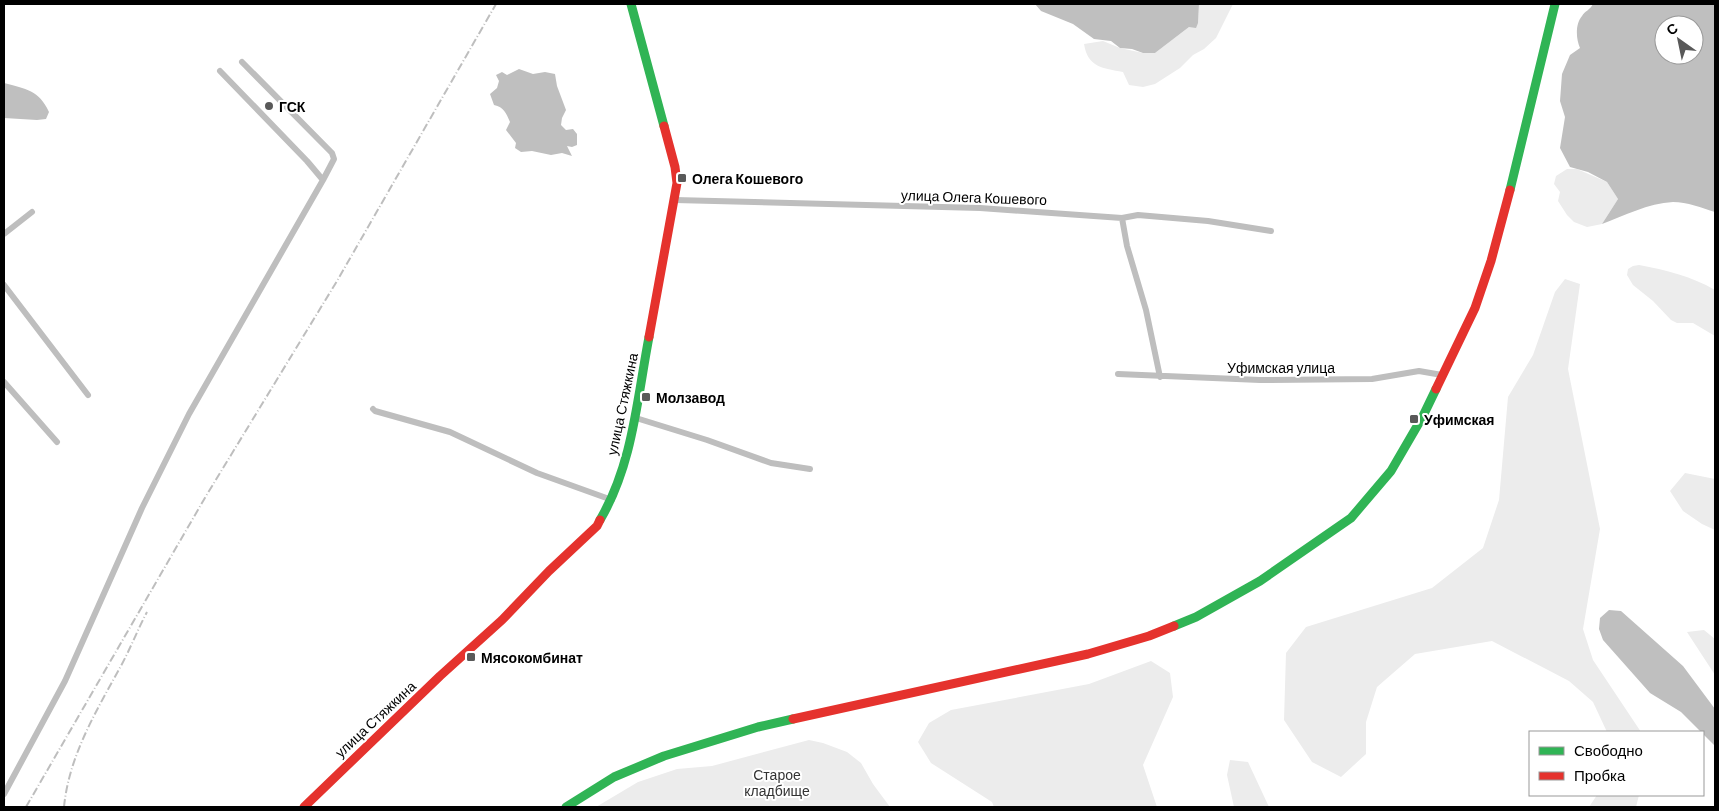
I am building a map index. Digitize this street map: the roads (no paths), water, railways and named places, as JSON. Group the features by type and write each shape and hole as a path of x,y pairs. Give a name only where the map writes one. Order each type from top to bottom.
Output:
{"main road":[{"name":"улица Стяжкина","path":"304,807 440,676 502,620 597,526 612,500 636,418 640,385 677,183 675,167 631,4"},
{"path":"566,807 614,777 664,756 758,727 1088,654 1149,636 1196,617 1260,581 1351,518 1391,471 1423,416 1475,308 1492,262 1520,154 1555,4"}],"street":[{"path":"4,794 65,681 142,508 189,414 334,160 332,153 242,62"},
{"path":"220,71 323,180"},
{"name":"улица Олега Кошевого","path":"675,200 980,208 1122,218 1138,215 1208,221 1271,231"},
{"path":"4,234 32,212"},
{"path":"1122,218 1127,246 1146,310 1160,376"},
{"path":"4,285 88,395"},
{"name":"Уфимская улица","path":"1118,374 1260,380 1372,379 1419,371 1442,375"},
{"path":"4,382 56,442"},
{"path":"373,409 414,423 450,432 537,473 612,500"},
{"path":"636,418 771,463 810,469"}],"railway":[{"path":"26,807 206,496 337,281 496,4"},
{"path":"64,807 67,788 78,751 147,612"}],"place":[{"name":"ГСК","path":"269,106"},
{"name":"Олега Кошевого","path":"682,178"},
{"name":"Молзавод","path":"646,397"},
{"name":"Уфимская","path":"1414,419"},
{"name":"Мясокомбинат","path":"471,657"}],"park label":[{"name":"Старое кладбище","path":"777,782"}]}
